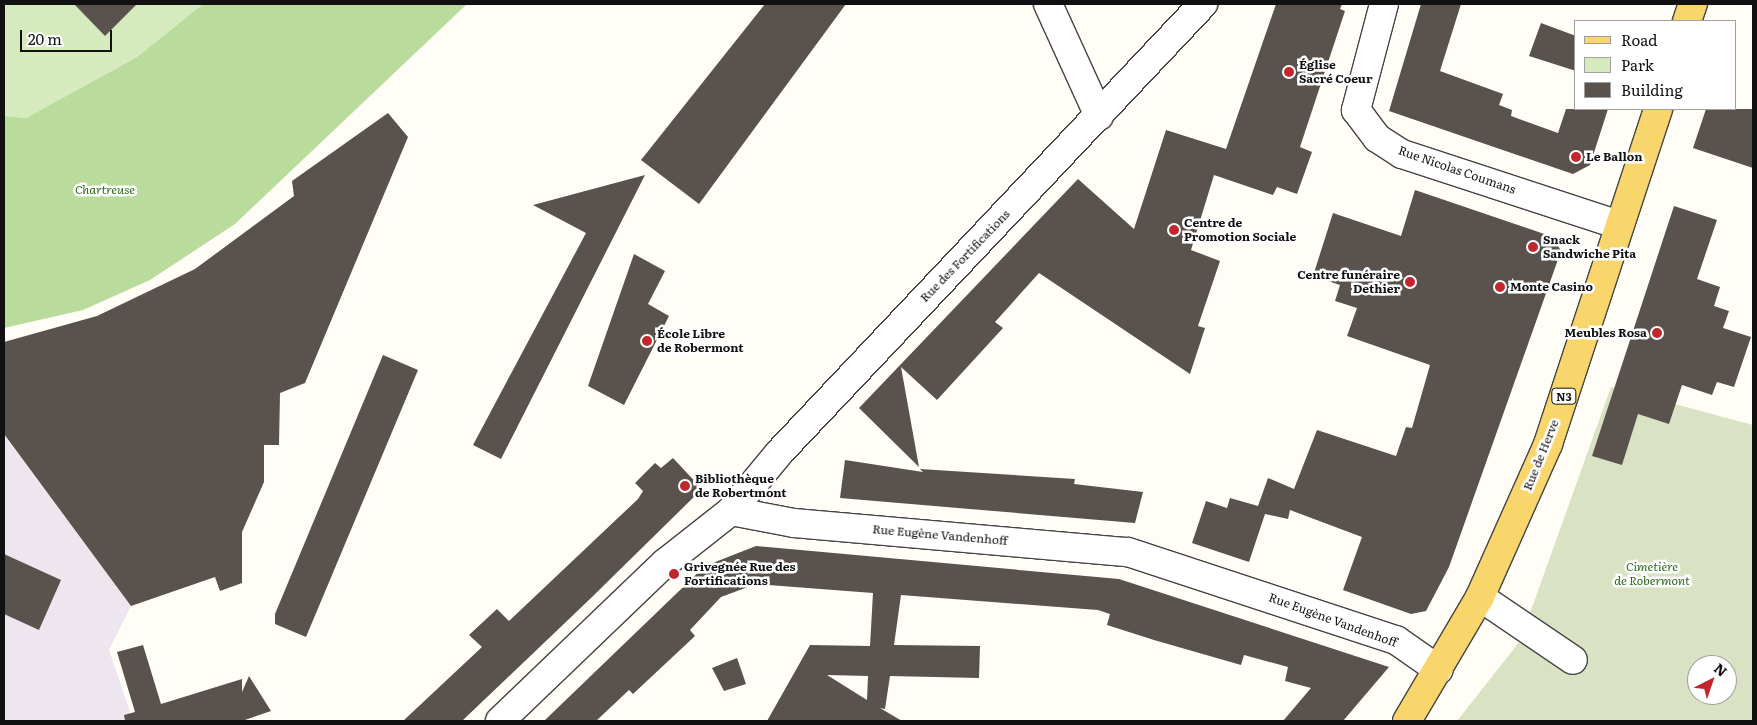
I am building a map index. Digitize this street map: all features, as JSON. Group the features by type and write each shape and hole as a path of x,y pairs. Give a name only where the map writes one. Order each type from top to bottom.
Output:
{"main road":[{"path":"1687,20 1693,4"},
{"name":"Rue de Herve","path":"1407,721 1480,598 1548,444 1658,110"}],"street":[{"path":"1048,4 1099,116"},
{"name":"Rue des Fortifications","path":"731,511 779,453 1203,4"},
{"name":"Rue Nicolas Coumans","path":"1384,4 1356,110 1377,138 1402,154 1619,225"},
{"path":"500,721 665,563 731,511"},
{"name":"Rue Eugène Vandenhoff","path":"731,511 794,523 1128,552 1396,640 1439,670"},
{"path":"1480,598 1574,660"}],"shaded area":[{"path":"4,435 131,606 109,650 130,712 122,721 4,721"}],"green space":[{"path":"4,4 203,4 137,57 26,118 4,116"},
{"name":"Chartreuse","path":"203,4 467,4 235,224 150,280 83,310 4,328 4,116 26,118 137,57"},
{"name":"Cimetière de Robermont","path":"1611,387 1753,425 1753,721 1457,721 1520,641"}],"building":[{"path":"74,4 137,4 105,36"},
{"path":"765,4 846,4 699,204 641,160"},
{"path":"1276,4 1342,4 1340,9 1345,11 1300,147 1312,152 1297,194 1277,187 1273,195 1214,175 1191,250 1220,261 1198,326 1205,328 1190,374 1039,273 995,322 1003,328 937,400 901,367 919,467 859,408 1078,179 1134,229 1166,130 1226,149"},
{"path":"1421,4 1461,4 1440,71 1503,94 1499,105 1512,110 1511,116 1558,133 1566,109 1608,110 1590,165 1573,174 1389,111"},
{"path":"1541,23 1574,35 1574,70 1529,56"},
{"path":"1753,109 1753,168 1693,148 1706,110"},
{"path":"388,113 408,137 305,383 280,393 279,445 264,445 264,482 242,532 242,583 220,591 215,577 131,606 4,434 4,342 97,316 195,269 294,196 292,181"},
{"path":"645,175 501,459 473,445 586,233 533,205"},
{"path":"1415,190 1553,237 1561,251 1449,567 1426,611 1411,614 1343,590 1362,537 1290,510 1288,519 1265,514 1249,562 1192,543 1206,501 1227,508 1230,498 1258,506 1268,478 1294,489 1317,430 1396,456 1406,427 1412,428 1430,365 1347,336 1357,308 1335,301 1340,285 1313,276 1333,213 1401,236"},
{"path":"1674,206 1717,220 1697,279 1720,287 1714,306 1729,311 1723,328 1751,337 1734,387 1717,382 1712,395 1682,385 1669,424 1638,414 1622,465 1592,456"},
{"path":"634,254 665,271 648,304 669,316 624,405 588,386"},
{"path":"383,355 418,370 306,637 275,624 275,614"},
{"path":"673,458 702,489 591,598 462,721 403,721 482,647 469,635 497,609 509,621 638,499 643,491 635,483 655,463 661,468"},
{"path":"845,460 923,472 920,469 1075,479 1074,484 1143,492 1135,523 840,498"},
{"path":"756,546 1119,579 1389,667 1343,721 1283,721 1311,688 1285,681 1288,667 1244,655 1241,665 1154,640 1107,625 1110,614 1098,610 901,595 894,645 980,646 979,678 890,676 885,709 880,708 902,721 767,721 810,645 870,646 873,593 756,584 721,597 690,630 695,636 633,694 629,690 596,721 544,721 705,566","holes":["827,675 868,676 867,700"]},
{"path":"4,554 61,580 39,630 4,614"},
{"path":"143,645 161,704 242,679 242,692 249,676 271,711 242,721 125,721 124,715 135,712 117,652"},
{"path":"737,658 746,684 724,691 712,668"}],"place":[{"name":"Église Sacré Coeur","path":"1289,72"},
{"name":"Le Ballon","path":"1576,157"},
{"name":"Centre de Promotion Sociale","path":"1174,230"},
{"name":"Snack Sandwiche Pita","path":"1533,247"},
{"name":"Centre funéraire Dethier","path":"1410,282"},
{"name":"Monte Casino","path":"1500,287"},
{"name":"Meubles Rosa","path":"1657,333"},
{"name":"École Libre de Robermont","path":"647,341"},
{"name":"Bibliothèque de Robertmont","path":"685,486"},
{"name":"Grivegnée Rue des Fortifications","path":"674,574"}]}
